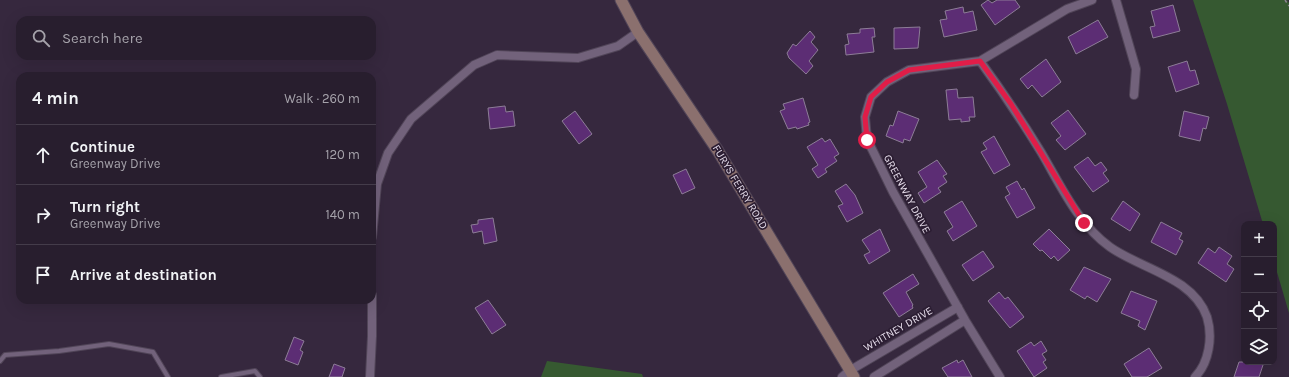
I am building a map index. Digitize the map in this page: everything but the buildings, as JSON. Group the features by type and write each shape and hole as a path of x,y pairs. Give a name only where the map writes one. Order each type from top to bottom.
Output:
{"main road":[{"name":"FURYS FERRY ROAD","path":"621,0 638,32 718,151 848,375"}],"street":[{"name":"GREENWAY DRIVE","path":"1000,377 965,320 893,192 867,140 865,117 871,97 887,82 909,70 980,61 1067,9 1092,0"},
{"path":"1116,0 1136,69 1134,96"},
{"path":"376,195 377,184 388,153 411,119 474,65 497,55 578,58 618,46 638,32"},
{"path":"980,61 1011,104 1084,223 1110,247 1186,288 1197,301 1207,317 1209,335 1208,354 1201,370 1195,377"},
{"path":"370,377 372,304"},
{"name":"WHITNEY DRIVE","path":"848,375 958,307"},
{"path":"874,377 965,320"}],"lane":[{"path":"0,360 5,355 59,351 109,344 153,352 168,377"},
{"path":"221,377 255,372 260,377"}],"path":[{"path":"1285,0 1289,6"}],"green space":[{"path":"1193,0 1287,0 1289,3 1289,313 1277,272 1277,221 1262,221 1227,104"},
{"path":"547,361 642,374 643,377 541,377"}],"route":[{"path":"867,140 865,117 871,97 887,82 909,70 980,61 1011,104 1084,223"}]}
